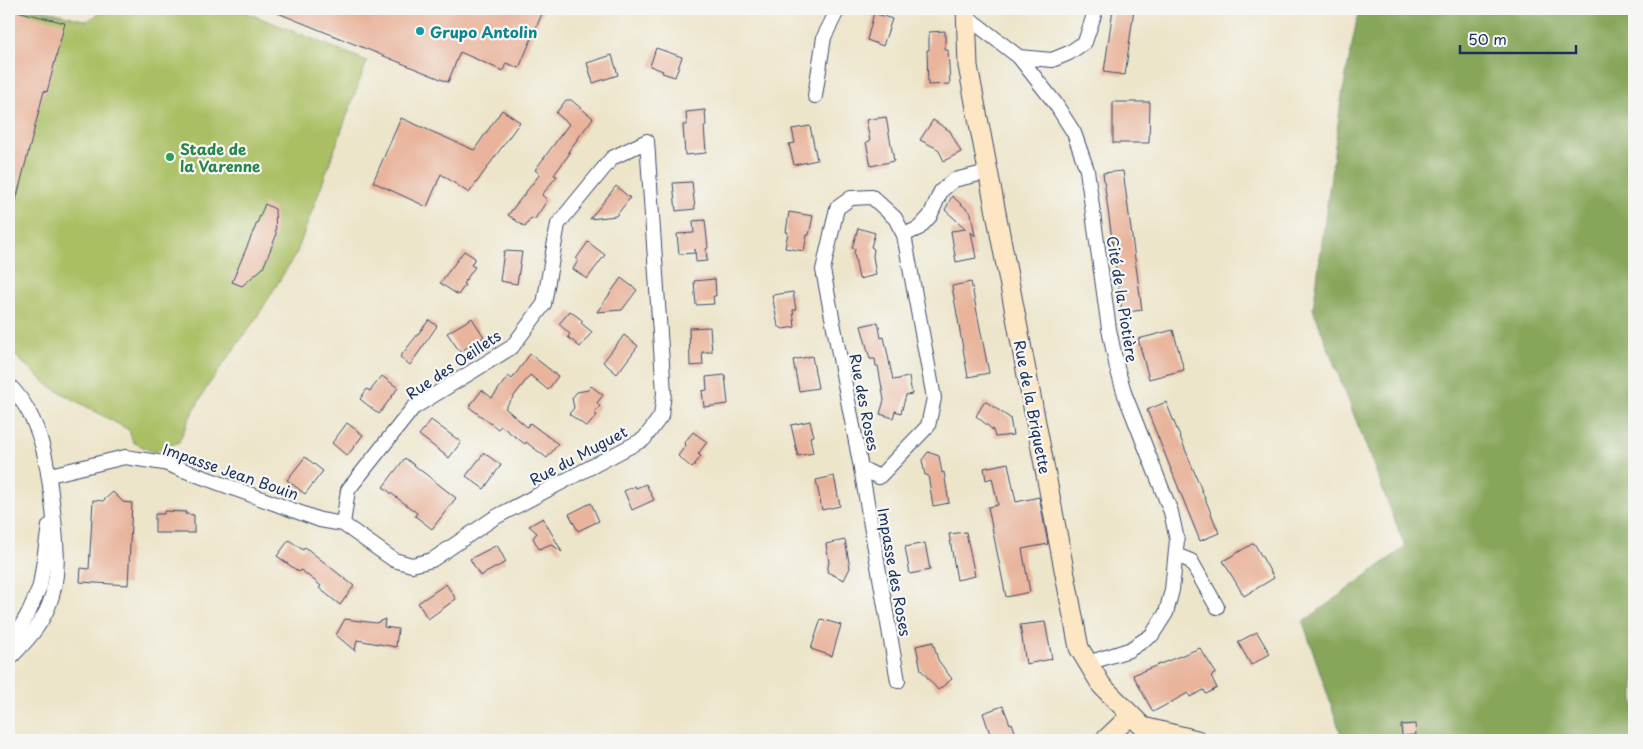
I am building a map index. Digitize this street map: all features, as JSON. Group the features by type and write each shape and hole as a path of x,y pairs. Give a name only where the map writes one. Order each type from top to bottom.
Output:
{"main road":[{"name":"Rue de la Briquette","path":"966,12 968,66 1079,648 1102,686 1143,727 1197,740"},
{"path":"1105,740 1130,715"}],"street":[{"path":"815,96 824,37 838,9"},
{"path":"1019,57 1052,60 1069,53 1084,42 1096,9"},
{"name":"Cité de la Piotière","path":"966,12 1019,57 1056,103 1074,133 1087,170 1109,329 1117,368 1125,395 1171,512 1177,540 1172,590 1166,613 1152,635 1129,650 1088,663"},
{"name":"Rue du Muguet","path":"342,524 394,560 412,565 432,560 494,518 644,438 661,416 664,393 647,141"},
{"name":"Rue des Oeillets","path":"342,524 348,490 413,408 512,348 544,304 558,224 612,158 647,141"},
{"path":"904,235 919,228 930,216 941,191 954,180 988,172"},
{"name":"Rue des Roses","path":"872,197 895,218 904,235 934,398 928,426 879,477 861,468 824,270 837,208 851,198 872,197"},
{"path":"9,385 26,406 42,441 50,475 58,560 50,604 31,637 9,659"},
{"name":"Impasse Jean Bouin","path":"50,475 124,457 164,463 320,520 342,524"},
{"name":"Impasse des Roses","path":"861,468 898,680"},
{"path":"9,648 29,612 40,586 52,503"},
{"path":"1176,555 1191,561 1217,607"}],"green space":[{"name":"Stade de la Varenne","path":"9,9 40,9 87,21 107,9 238,9 367,61 297,252 257,317 207,387 189,419 179,442 153,452 133,442 129,430 49,386 9,350"},
{"path":"1359,9 1634,9 1634,740 1343,740 1303,622 1405,547 1313,309 1341,101"}],"building":[{"path":"9,9 65,23 47,92 44,91 13,212 9,211"},
{"name":"Grupo Antolin","path":"268,9 544,9 519,68 506,63 503,71 460,52 448,82"},
{"path":"1113,9 1134,9 1125,75 1104,72"},
{"path":"874,13 892,19 883,46 867,40"},
{"path":"945,31 945,50 948,50 950,84 928,85 927,50 929,50 929,32"},
{"path":"656,48 682,57 675,77 662,73 663,71 650,66"},
{"path":"612,55 618,75 593,83 587,63"},
{"path":"566,100 571,100 593,118 568,152 570,153 554,175 557,176 542,195 547,200 543,207 534,220 531,218 525,227 508,215 540,174 535,170 569,124 556,113"},
{"path":"1113,102 1150,102 1149,143 1113,143"},
{"path":"502,110 520,122 469,193 441,174 427,207 373,182 401,118 474,150"},
{"path":"705,110 706,153 685,155 683,125 687,125 686,112"},
{"path":"886,117 894,161 871,166 866,142 870,141 866,120"},
{"path":"933,120 950,131 961,152 944,161 938,149 920,140"},
{"path":"810,126 817,160 794,165 789,144 795,143 792,129"},
{"path":"1123,171 1142,310 1122,313 1103,173"},
{"path":"692,182 695,209 676,211 673,183"},
{"path":"616,186 630,198 616,216 590,219"},
{"path":"952,196 971,213 975,236 971,232 976,258 956,262 951,231 966,229 945,210"},
{"path":"265,204 275,209 276,236 263,268 242,286 232,282"},
{"path":"789,212 813,216 804,251 785,248"},
{"path":"705,220 708,248 706,249 707,261 696,262 695,249 695,253 679,254 677,234 694,233 693,221"},
{"path":"858,228 875,233 871,247 874,249 873,256 876,275 859,279 854,253 855,249 852,248"},
{"path":"588,242 605,255 587,279 573,269 578,261 576,259"},
{"path":"464,251 475,258 471,265 475,267 458,295 440,283"},
{"path":"504,251 522,252 517,284 500,281"},
{"path":"621,278 637,290 622,310 597,312"},
{"path":"715,279 716,296 713,296 714,304 696,305 694,281"},
{"path":"971,282 989,373 968,377 952,286"},
{"path":"793,292 796,310 793,310 795,327 783,329 778,326 772,295"},
{"path":"570,311 583,321 581,323 592,332 580,347 568,337 570,334 559,324"},
{"path":"472,318 484,337 460,352 447,333"},
{"path":"429,320 437,326 410,365 400,357"},
{"path":"878,322 881,338 884,337 893,380 909,377 912,394 906,395 901,413 895,411 893,418 880,414 884,400 878,366 876,366 875,359 870,359 861,326"},
{"path":"710,327 712,352 702,352 703,365 690,366 689,328"},
{"path":"1173,330 1184,370 1149,379 1138,339"},
{"path":"624,335 638,346 617,374 603,362"},
{"path":"530,354 558,376 548,390 530,375 505,408 527,427 530,423 558,444 547,458 501,426 498,429 469,407 482,390 492,398 508,376 512,379"},
{"path":"812,356 818,388 799,391 793,360"},
{"path":"725,375 728,404 704,407 702,391 707,390 706,377"},
{"path":"382,376 398,388 379,414 360,399 367,389 370,391"},
{"path":"591,386 603,395 597,403 600,406 594,413 597,415 587,427 569,414 574,408 572,398 577,392 588,390"},
{"path":"985,401 1010,418 1013,435 995,437 993,430 976,416"},
{"path":"1166,402 1219,533 1200,541 1147,410"},
{"path":"431,420 461,442 449,458 419,435"},
{"path":"810,421 814,436 810,437 813,453 798,456 791,425"},
{"path":"347,423 363,435 347,456 332,443"},
{"path":"693,432 707,442 698,454 701,456 692,468 678,456 686,445 684,443"},
{"path":"928,452 939,456 942,473 944,472 949,503 933,506 928,475 925,475 922,460"},
{"path":"484,453 501,465 484,489 466,476"},
{"path":"305,457 323,471 305,494 287,480"},
{"path":"405,458 456,498 432,529 415,516 417,513 383,487"},
{"path":"1008,463 1016,502 1039,497 1048,544 1022,549 1030,592 1006,597 988,507 998,505 992,478 986,480 984,468"},
{"path":"834,476 840,506 822,510 816,480"},
{"path":"646,484 654,500 632,510 624,491"},
{"path":"113,492 123,502 132,503 128,585 80,582 81,568 89,569 93,500 103,501"},
{"path":"591,503 599,521 578,531 569,514"},
{"path":"164,511 186,512 185,514 194,515 194,533 155,533 155,514 164,514"},
{"path":"543,518 562,552 551,544 539,549 533,538 537,533 529,526"},
{"path":"966,532 975,576 957,580 949,534"},
{"path":"289,540 303,550 305,547 354,586 340,605 301,570 299,572 277,556"},
{"path":"845,540 850,568 844,580 827,572 829,562 826,544"},
{"path":"925,543 930,570 910,574 905,547"},
{"path":"1254,543 1274,578 1244,596 1223,561"},
{"path":"497,545 506,562 480,576 470,559"},
{"path":"446,584 456,599 428,619 418,603"},
{"path":"345,619 376,623 385,619 384,627 398,629 396,647 357,640 355,651 336,635"},
{"path":"821,619 841,625 832,656 811,649"},
{"path":"1045,622 1052,659 1026,664 1020,625"},
{"path":"1257,632 1270,654 1251,665 1238,642"},
{"path":"933,642 938,660 952,679 938,690 921,670 916,646"},
{"path":"1200,648 1216,673 1211,676 1217,688 1206,694 1204,690 1190,697 1188,693 1153,712 1133,675"},
{"path":"1003,706 1018,740 992,740 983,713"},
{"path":"1415,724 1416,735 1402,736 1401,725"}],"place":[{"name":"Grupo Antolin","path":"420,31"},
{"name":"Stade de la Varenne","path":"170,157"}]}
